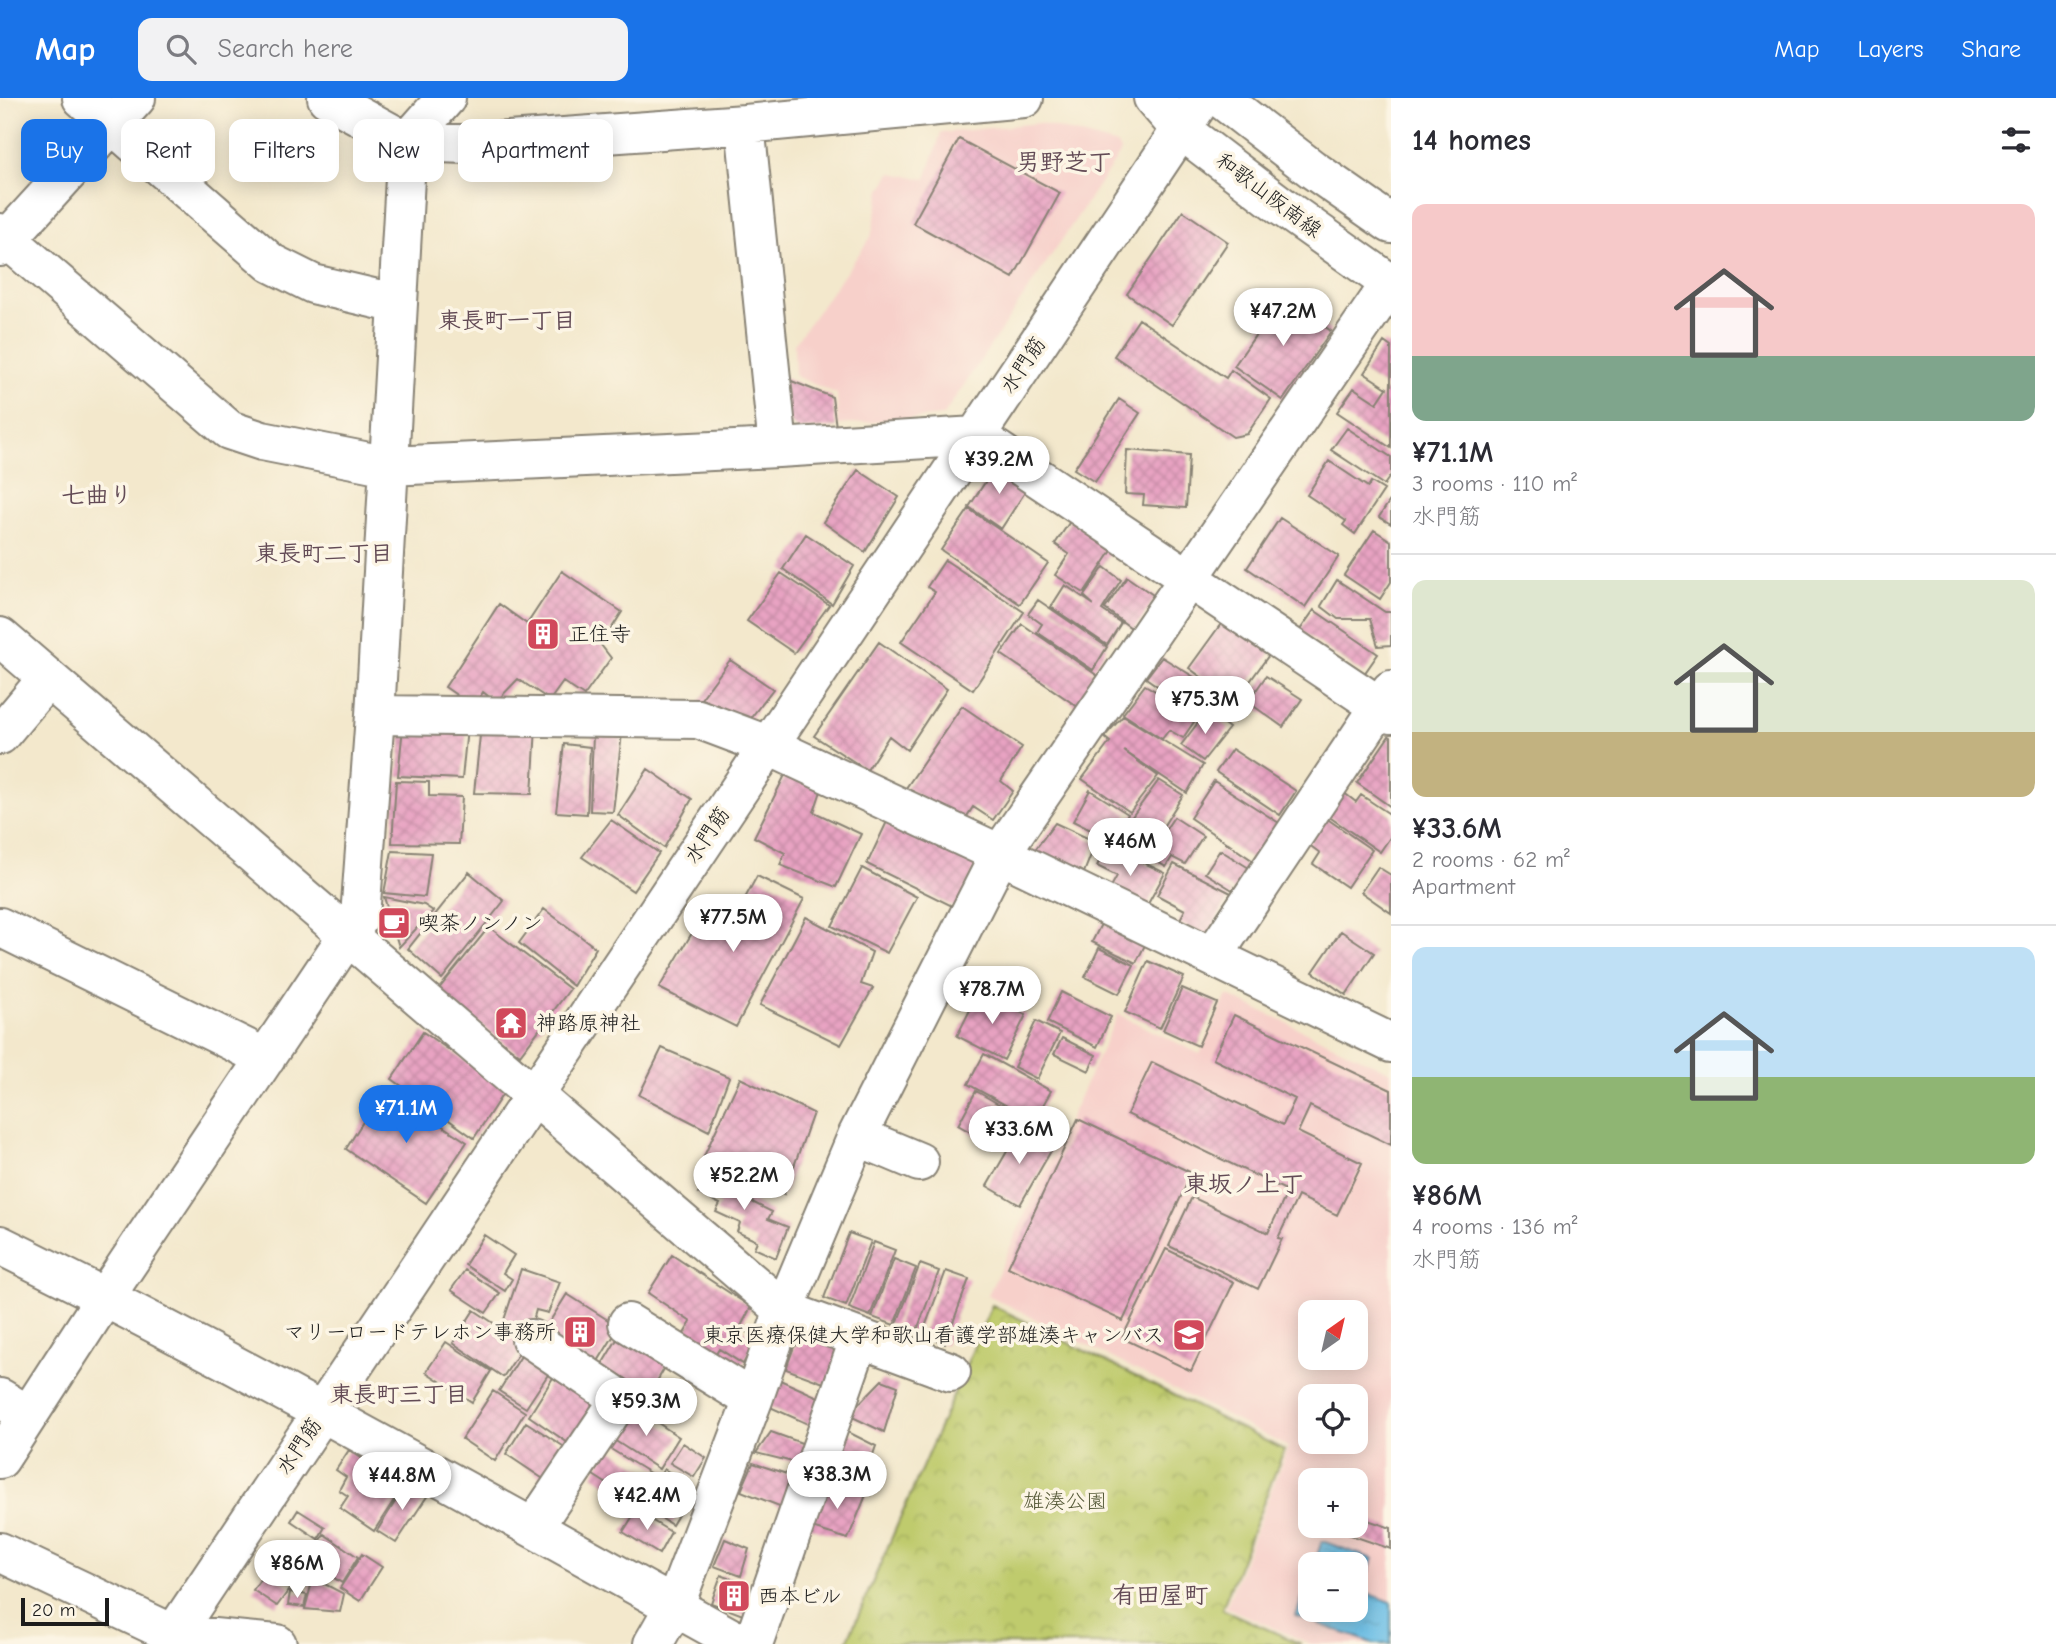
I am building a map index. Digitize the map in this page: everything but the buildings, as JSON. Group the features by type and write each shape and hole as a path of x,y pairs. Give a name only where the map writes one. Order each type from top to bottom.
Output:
{"street":[{"path":"82,98 124,111 271,263 313,284 398,304"},
{"path":"327,98 365,119"},
{"path":"427,119 446,98"},
{"path":"444,143 467,144 745,124 1024,98"},
{"path":"1131,98 1180,129"},
{"name":"和歌山阪南線","path":"1153,98 1180,129 1391,284"},
{"name":"水門筋","path":"170,1639 1202,98"},
{"path":"1220,98 1312,169 1391,224"},
{"path":"124,111 2,240 229,429 262,441 389,466 976,436 1188,578 1387,704 1213,956"},
{"path":"745,124 778,448"},
{"path":"0,1459 14,1406 105,1297 360,917 375,715 405,182"},
{"path":"653,1644 674,1607 783,1310 857,1136 1000,854 1391,284"},
{"path":"0,637 783,1310 951,1372"},
{"path":"0,735 47,679"},
{"path":"375,715 698,719 767,746 1000,854 1391,1043"},
{"path":"0,927 266,1058"},
{"path":"857,1136 919,1162"},
{"path":"0,1245 105,1297 322,1412 742,1644"},
{"path":"628,1323 752,1400"},
{"path":"531,1339 620,1399 533,1528"},
{"path":"753,1644 859,1340"},
{"path":"0,1552 170,1639 277,1644"}],"shaded area":[{"path":"1039,123 1117,145 1121,152 943,416 838,425 837,394 795,376 794,344 871,237 881,190 891,173 926,179 941,133"},
{"name":"東京医療保健大学和歌山看護学部雄湊キャンバス","path":"1227,995 1391,1072 1391,1644 1311,1644 1226,1607 1288,1447 988,1295 1118,1014 1200,1054"}],"green space":[{"name":"雄湊公園","path":"992,1305 1284,1450 1222,1609 1301,1644 846,1644"}],"water":[{"path":"1322,1541 1353,1552 1318,1552"},
{"path":"1368,1557 1373,1559 1368,1574"},
{"path":"1368,1593 1391,1602 1391,1644 1375,1644 1313,1622 1368,1622"}],"place":[{"name":"正住寺","path":"543,634"},
{"name":"喫茶ノンノン","path":"394,923"},
{"name":"神路原神社","path":"511,1023"},
{"name":"マリーロードテレホン事務所","path":"580,1332"},
{"name":"東京医療保健大学和歌山看護学部雄湊キャンバス","path":"1189,1335"},
{"name":"西本ビル","path":"734,1596"}],"district":[{"name":"男野芝丁","path":"1064,162"},
{"name":"東長町一丁目","path":"507,320"},
{"name":"七曲り","path":"97,495"},
{"name":"東長町二丁目","path":"324,553"},
{"name":"東坂ノ上丁","path":"1244,1184"},
{"name":"東長町三丁目","path":"399,1394"},
{"name":"有田屋町","path":"1160,1595"}]}
